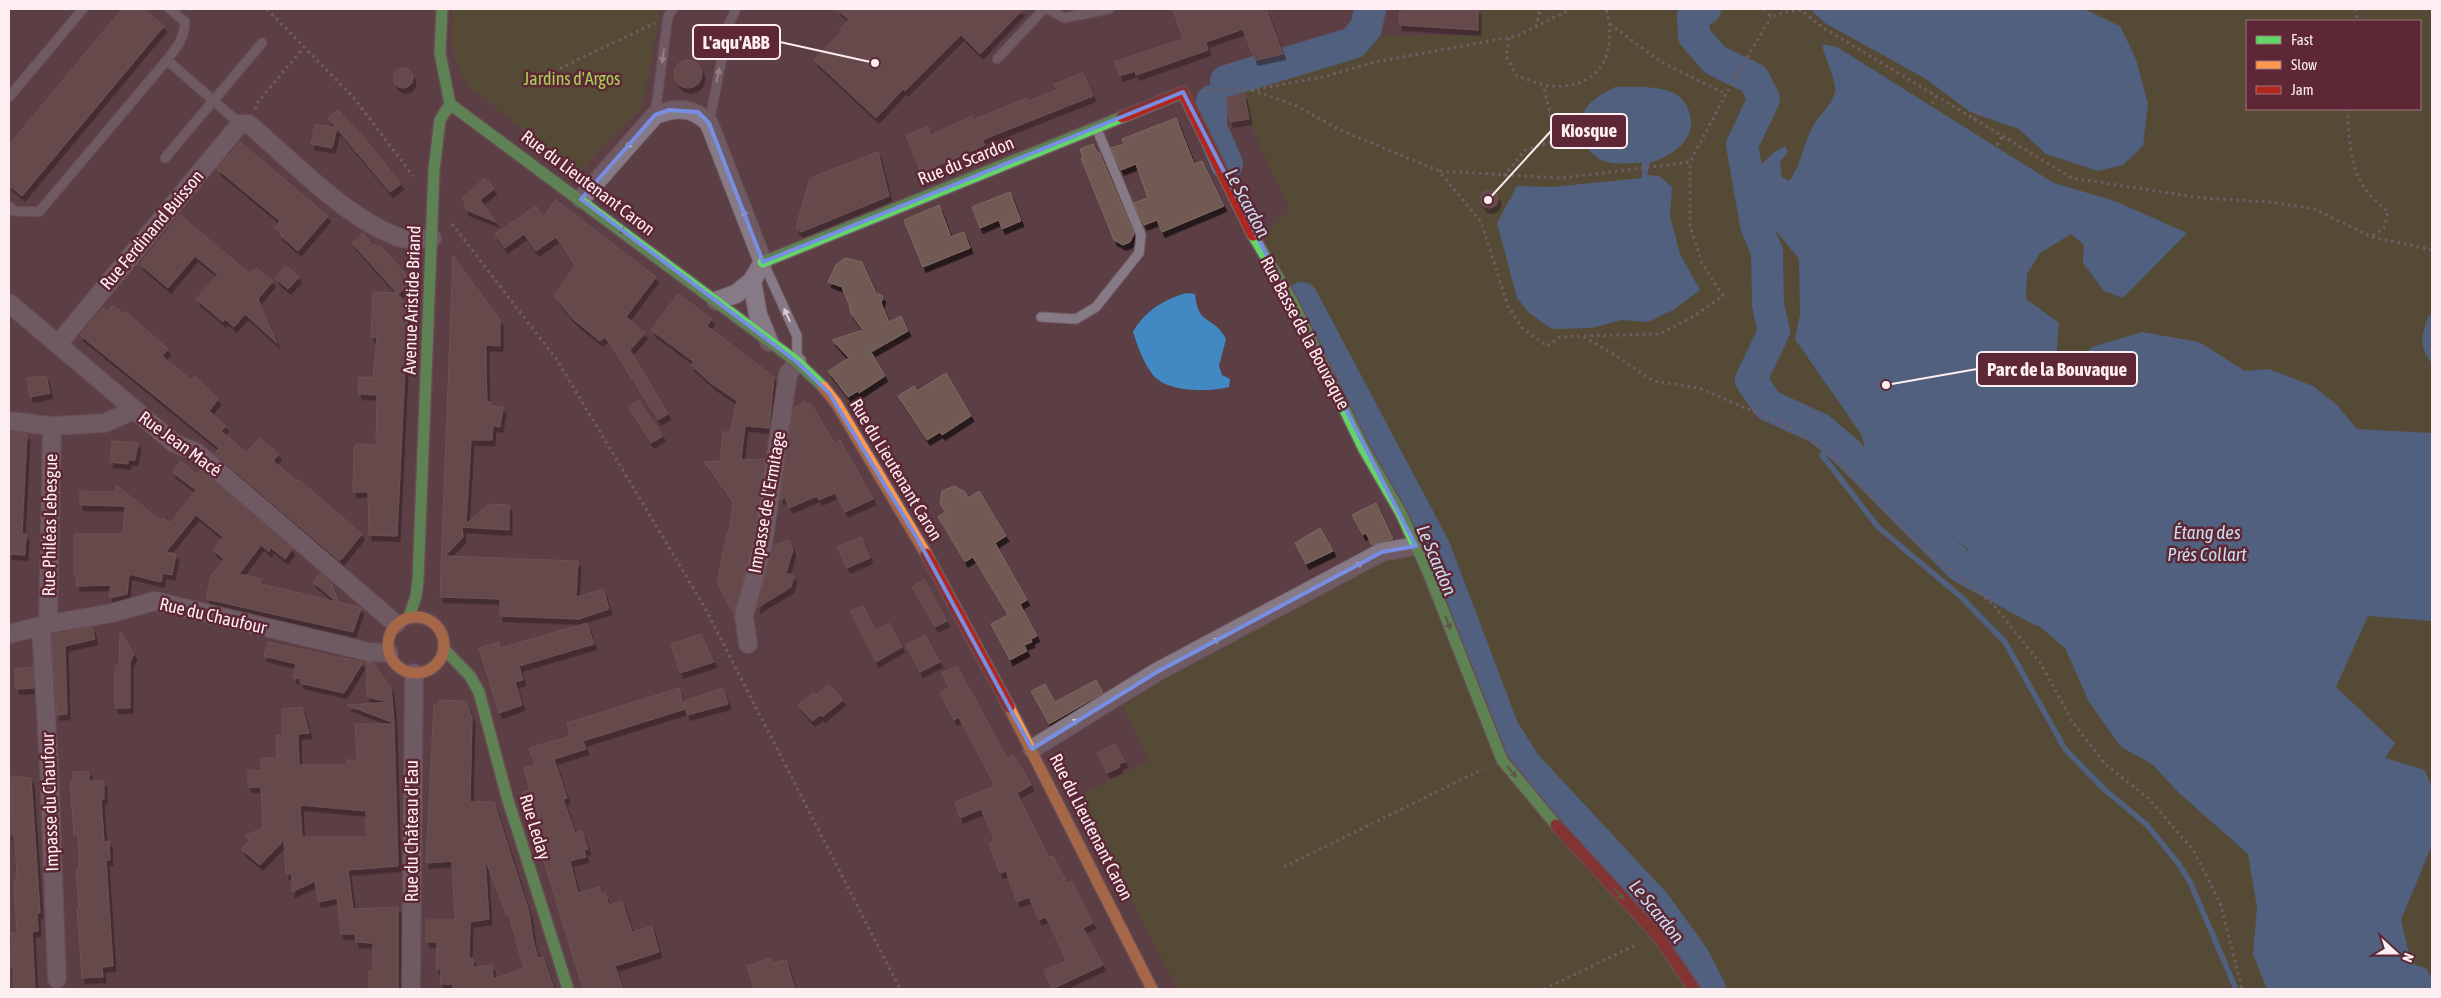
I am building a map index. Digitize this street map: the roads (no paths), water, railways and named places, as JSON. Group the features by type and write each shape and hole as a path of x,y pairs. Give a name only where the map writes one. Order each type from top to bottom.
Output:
{"street":[{"path":"442,9 440,53 450,104"},
{"name":"Rue du Scardon","path":"763,262 1183,92"},
{"name":"Rue Basse de la Bouvaque","path":"1183,92 1245,219 1292,299 1364,449 1401,512 1502,760 1562,832 1657,935 1694,989"},
{"name":"Avenue Aristide Briand","path":"409,619 416,596 434,192 440,120 450,104"},
{"name":"Rue du Lieutenant Caron","path":"450,104 797,362 818,381 836,403 917,538 1032,749 1152,989"},
{"path":"580,199 655,115 669,110 686,109 698,112 709,123 763,262 752,281 736,294 716,301"},
{"path":"245,124 368,223 399,238 432,238"},
{"name":"Rue Ferdinand Buisson","path":"58,344 245,124"},
{"path":"752,281 758,315 770,342"},
{"name":"Rue Jean Macé","path":"9,303 174,444 196,452 409,619"},
{"name":"Impasse de l'Ermitage","path":"748,644 744,616 764,544 788,374 797,362"},
{"path":"9,421 52,426 106,423 134,410"},
{"name":"Rue Philéas Lebesgue","path":"44,625 52,426"},
{"path":"1032,749 1174,662 1382,552 1416,546"},
{"name":"Rue du Chaufour","path":"9,634 44,625 112,613 155,601 369,652 389,653"},
{"path":"436,666 444,649 442,634 434,623 409,619 388,638 389,653 398,667 414,673 425,672 436,666 452,668 470,676"},
{"name":"Impasse du Chaufour","path":"44,625 57,979"},
{"name":"Rue Leday","path":"444,649 470,676 479,692 507,797 568,989"},
{"name":"Rue du Château d'Eau","path":"412,989 414,673"}],"lane":[{"path":"9,97 83,9"},
{"path":"9,206 14,211 39,212 181,43 185,32 185,22 170,9"},
{"path":"709,123 729,24 736,9"},
{"path":"997,59 1046,9 1064,18 1109,9"},
{"path":"655,115 671,12"},
{"path":"165,158 262,43"},
{"path":"167,60 214,102 245,124"},
{"path":"1041,317 1076,319 1096,307 1139,253 1141,235 1096,127"},
{"path":"763,262 797,336 797,362"}],"water":[{"path":"1810,9 2084,9 2120,26 2136,59 2148,104 2143,146 2123,165 2098,171 2046,154 2019,129 1970,112 1926,79 1825,23"},
{"name":"Étang des Prés Collart","path":"1822,44 1837,47 2054,183 2115,201 2187,233 2123,298 2104,291 2083,263 2084,245 2071,234 2040,253 2027,274 2026,299 2059,323 2055,369 2066,373 2092,347 2142,332 2199,342 2245,371 2269,369 2313,386 2337,405 2357,429 2432,433 2432,621 2368,616 2336,687 2395,743 2385,758 2425,770 2432,788 2432,845 2401,920 2411,963 2427,969 2432,979 2432,989 2267,989 2253,954 2257,907 2248,854 2179,793 2152,764 2121,747 2089,702 2065,648 2023,612 1966,548 1919,506 1867,454 1861,434 1795,339 1800,315 1799,259 1767,220 1759,167 1774,152 1785,146 1788,152 1780,162 1782,177 1789,181 1796,169 1812,128 1833,97 1835,92 1834,82"},
{"path":"1615,87 1661,89 1676,94 1685,102 1691,119 1688,136 1676,150 1650,163 1647,175 1659,176 1672,187 1670,216 1680,254 1700,290 1673,310 1648,322 1622,320 1592,328 1552,329 1529,313 1517,298 1497,223 1517,186 1552,187 1642,178 1642,163 1616,163 1599,159 1588,148 1584,140 1581,124 1586,108 1603,93"},
{"path":"1186,293 1195,294 1199,311 1221,331 1226,339 1219,366 1222,375 1230,379 1229,387 1211,390 1178,388 1160,381 1146,365 1133,332 1143,318 1155,307"},
{"path":"2432,315 2432,364 2425,352 2422,341 2428,317"}],"waterway":[{"name":"Le Scardon","path":"1226,81 1353,43 1366,28 1370,9"},
{"path":"1705,9 1693,16 1694,36 1715,60 1754,79 1764,99 1742,145 1756,225 1767,252 1768,305 1774,331 1751,380 1768,405 1820,429 1847,452 1960,566 2040,610"},
{"name":"Le Scardon","path":"1212,101 1211,127 1227,164"},
{"name":"Le Scardon","path":"1302,298 1434,547 1503,729 1525,764 1656,905 1694,958 1710,989"},
{"path":"1820,429 1821,436"},
{"path":"1822,455 1878,527 1960,596 2005,642 2065,749 2104,789 2147,825 2178,863 2190,882 2236,989"}],"place":[{"name":"L'aqu'ABB","path":"875,63"},
{"name":"Kiosque","path":"1488,200"},
{"name":"Parc de la Bouvaque","path":"1886,385"}],"park label":[{"name":"Jardins d'Argos","path":"572,79"}]}
